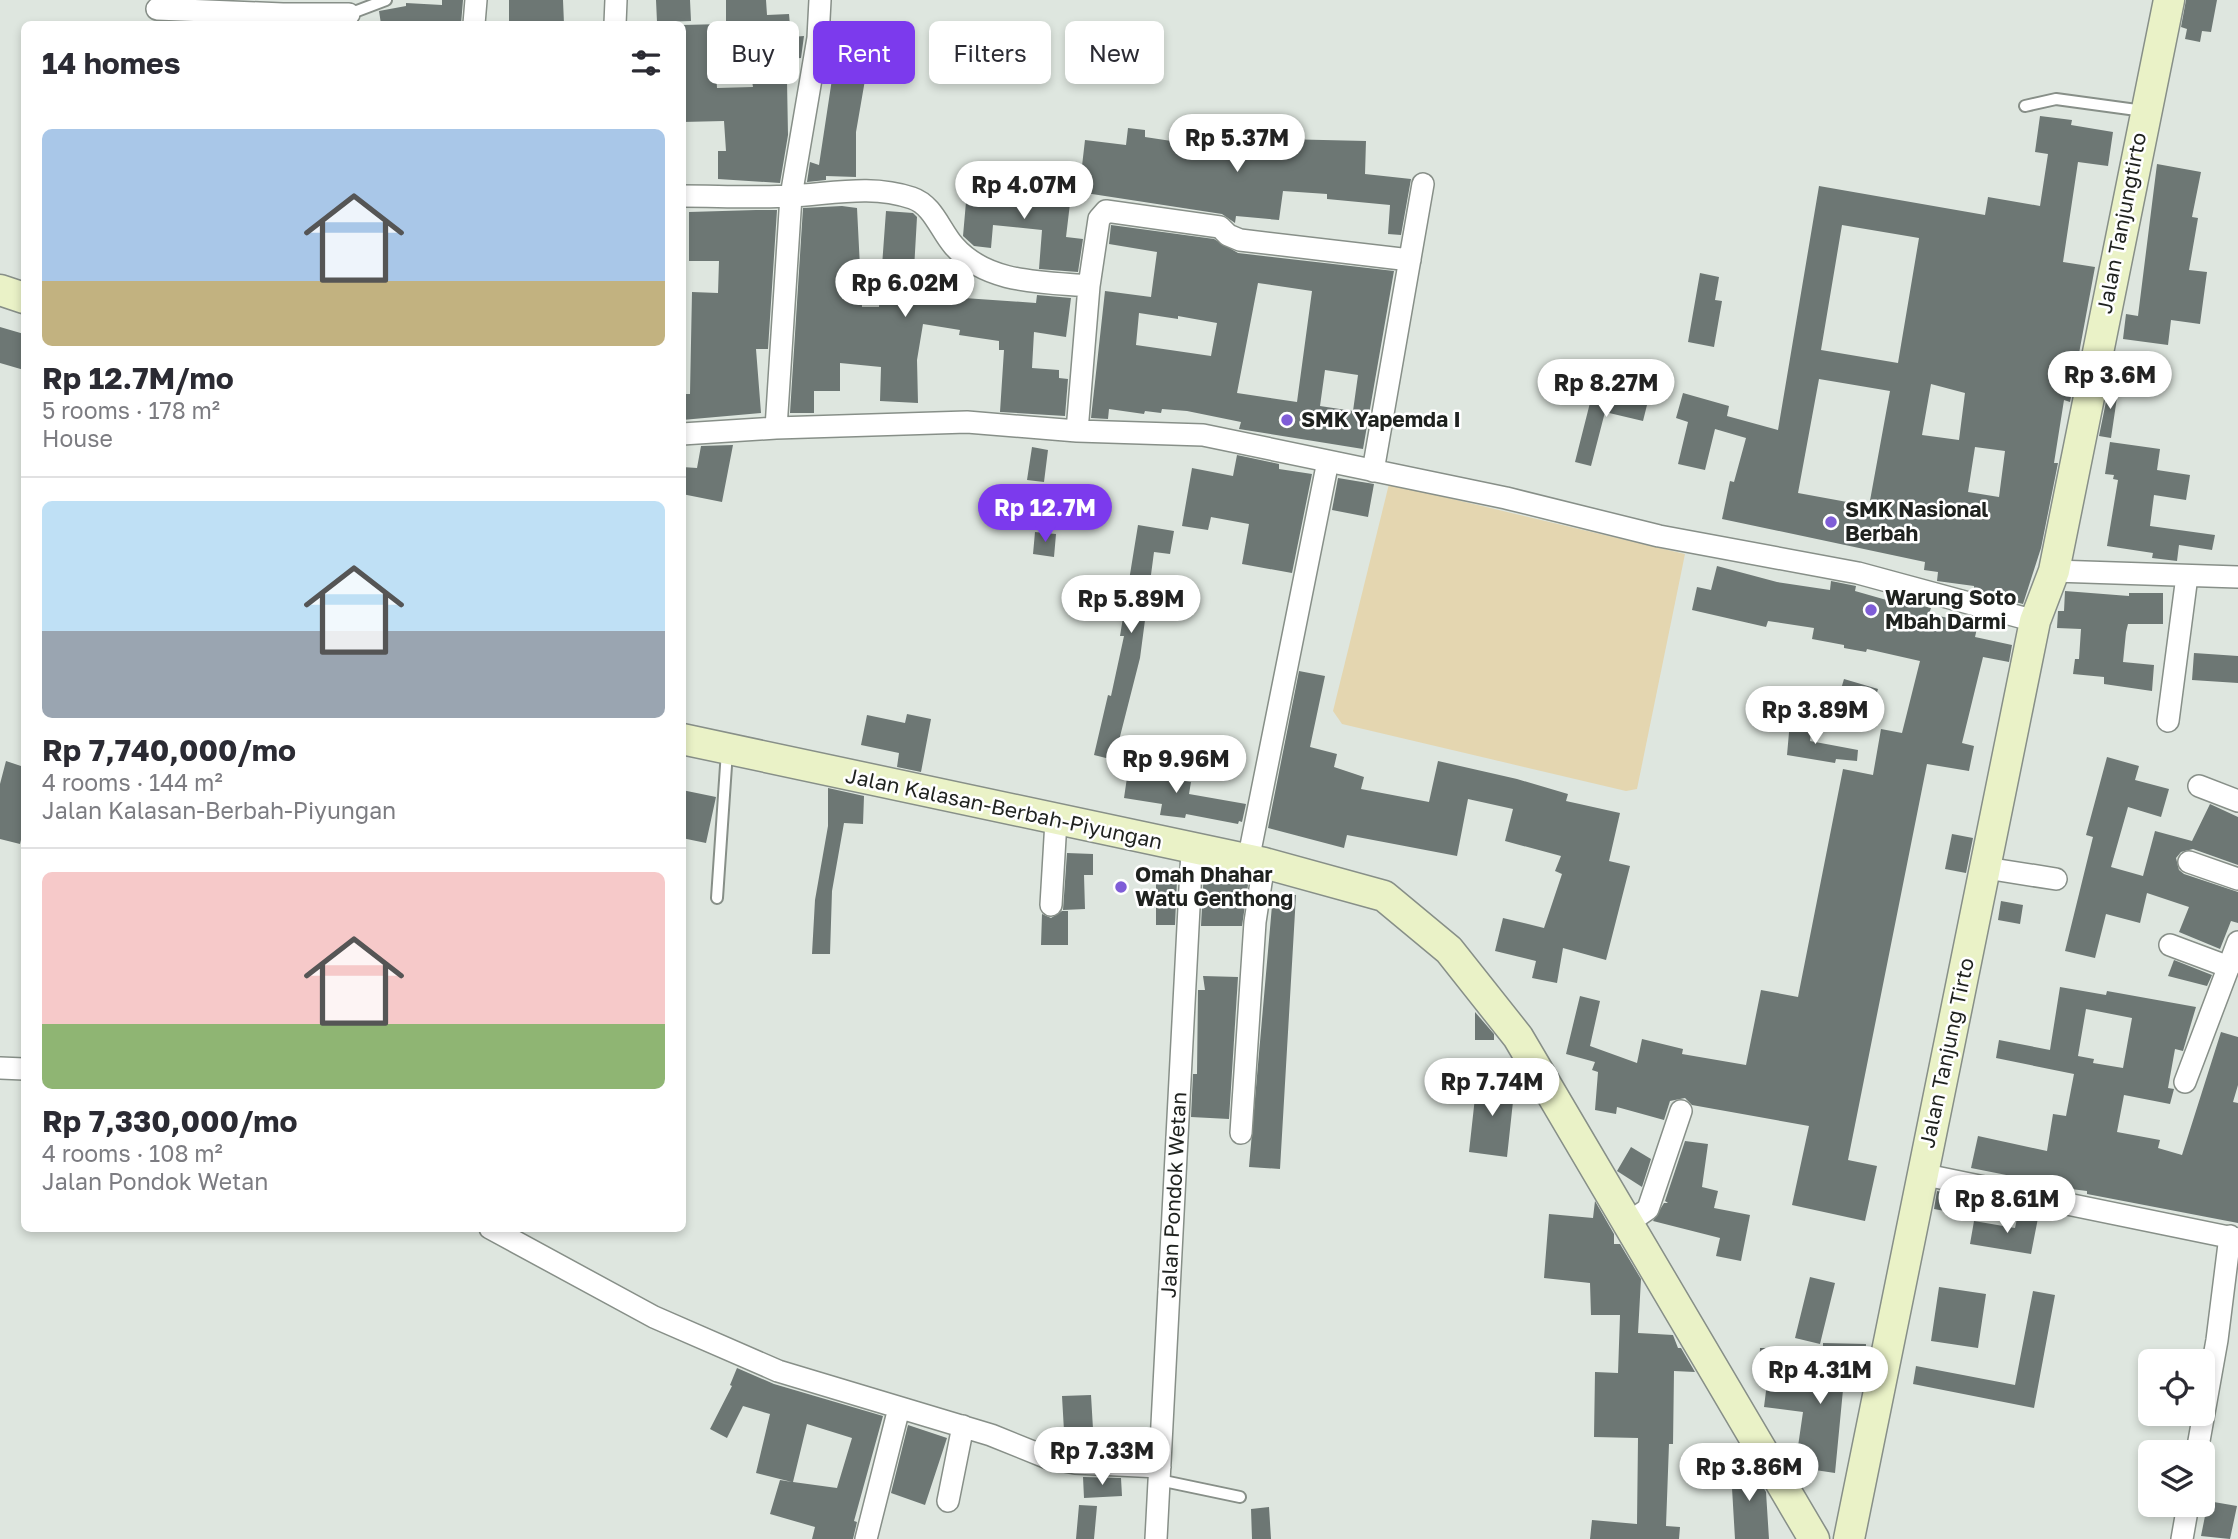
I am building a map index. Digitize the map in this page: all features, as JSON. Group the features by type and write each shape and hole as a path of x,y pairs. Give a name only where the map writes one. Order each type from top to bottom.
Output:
{"street":[{"path":"474,21 476,0"},
{"path":"614,21 616,0"},
{"path":"776,428 791,196 818,38 820,0"},
{"name":"Jalan Tanjungtirto","path":"2054,570 2144,111 2169,0"},
{"path":"156,11 349,13"},
{"path":"1373,471 1423,184"},
{"path":"686,196 791,196 862,190 916,199 929,210 955,247 992,272 1017,280 1089,286"},
{"path":"1077,431 1089,286 1098,219 1106,211 1220,227 1228,235 1240,240 1410,260"},
{"path":"0,290 21,297"},
{"path":"686,434 967,422 1077,431 1203,435 1506,498 1659,536 1858,573 2035,621"},
{"path":"1241,1133 1255,922 1256,862 1328,461"},
{"path":"2054,570 2238,577"},
{"name":"Jalan Tanjung Tirto","path":"1849,1534 2035,621 2054,570"},
{"path":"2168,722 2187,576"},
{"name":"Jalan Kalasan-Berbah-Piyungan","path":"686,740 1256,862 1384,897 1449,950 1518,1037 1813,1537"},
{"path":"2199,786 2238,801"},
{"path":"1051,905 1056,821"},
{"name":"Jalan Pondok Wetan","path":"1156,1539 1192,850"},
{"path":"2189,862 2238,879"},
{"path":"1986,868 2056,879"},
{"path":"2185,1082 2238,942"},
{"path":"2170,945 2228,967"},
{"path":"0,1068 21,1069"},
{"path":"1628,1223 1648,1209 1681,1111"},
{"path":"1921,1174 2234,1238 2199,1440"},
{"path":"497,1232 654,1317 729,1352 821,1385 963,1426 1048,1458 1159,1473"},
{"path":"866,1539 899,1408"},
{"path":"948,1501 963,1426"},
{"path":"2182,1539 2186,1517"},
{"path":"1813,1537 1849,1534"}],"lane":[{"path":"349,13 386,0"},
{"path":"2025,106 2056,99 2144,111"},
{"path":"717,898 727,748"},
{"path":"1159,1473 1240,1497"}],"shaded area":[{"path":"1389,484 1685,554 1637,789 1626,791 1342,724 1333,711"}],"building":[{"path":"442,0 463,0 461,21 381,21 379,11 406,6 406,3 442,5"},
{"path":"509,0 563,0 564,21 509,21"},
{"path":"656,0 690,0 691,21 657,21"},
{"path":"726,0 766,0 767,15 789,14 790,21 726,21"},
{"path":"2186,0 2217,0 2211,32 2202,31 2200,42 2185,39 2187,29 2181,27"},
{"path":"707,24 707,84 717,84 717,88 787,84 788,135 780,183 718,179 718,151 726,151 724,121 686,122 686,25"},
{"path":"799,36 804,36 801,58"},
{"path":"831,84 864,84 856,132 856,177 826,176 826,180 807,182 810,162 819,165"},
{"path":"2040,116 2072,120 2071,125 2113,132 2108,166 2078,162 2063,262 2095,267 2070,402 2064,400 2054,463 2058,463 2041,548 2023,604 1974,591 1974,586 1937,581 1938,572 1924,570 1925,562 1722,519 1730,481 1734,482 1746,438 1715,429 1705,470 1678,464 1688,422 1676,418 1683,393 1729,406 1727,416 1778,430 1819,186 1985,215 1988,197 2040,206 2048,154 2035,152","holes":["1842,225 1919,238 1898,363 1821,350","1819,379 1890,391 1869,506 1798,493","1931,384 1965,393 1959,440 1922,435","1975,447 2005,451 1999,497 1968,492"]},
{"path":"1128,128 1145,130 1145,137 1178,142 1179,133 1210,137 1211,131 1235,134 1235,138 1366,141 1365,174 1411,179 1401,235 1388,234 1390,205 1327,199 1327,194 1283,191 1279,220 1236,216 1235,223 1222,214 1079,192 1085,140 1126,145"},
{"path":"2157,164 2201,172 2192,217 2198,218 2189,270 2207,272 2200,324 2171,320 2168,345 2123,339 2126,314 2138,316"},
{"path":"970,181 1071,195 1066,237 1083,239 1078,272 1039,269 1042,230 993,225 991,248 974,246 963,236 966,202 971,202"},
{"path":"803,208 857,208 862,307 879,307 886,211 913,213 917,217 914,270 928,271 926,295 964,300 1036,303 1037,295 1071,298 1066,337 1034,332 1032,368 1059,370 1059,378 1068,379 1065,416 1000,412 1004,350 999,350 999,341 959,335 960,330 923,324 917,360 918,403 880,401 881,367 840,363 840,391 814,391 814,413 790,413"},
{"path":"777,210 768,349 756,349 761,413 686,420 686,394 690,394 692,292 718,293 719,261 689,261 689,212"},
{"path":"1111,225 1214,239 1238,253 1394,271 1363,449 1239,429 1241,422 1187,411 1162,409 1161,413 1145,411 1144,414 1109,409 1108,419 1091,418 1105,291 1151,297 1157,252 1109,244","holes":["1258,283 1312,291 1297,402 1237,393","1139,313 1217,323 1211,356 1136,345","1325,370 1358,375 1353,411 1320,406"]},
{"path":"1700,273 1719,277 1715,300 1722,301 1714,347 1688,342"},
{"path":"0,327 21,333 21,369 0,363"},
{"path":"2110,382 2119,384 2111,438 2099,436"},
{"path":"1594,387 1648,401 1643,421 1605,412 1591,466 1575,462"},
{"path":"2110,442 2160,449 2157,470 2190,475 2186,500 2154,495 2150,526 2215,535 2212,550 2179,545 2177,561 2152,558 2153,553 2107,546 2118,480 2113,479 2114,475 2105,474"},
{"path":"733,445 722,502 686,495 686,467 697,468 701,446"},
{"path":"1032,447 1048,450 1044,482 1027,480"},
{"path":"1237,455 1279,464 1279,469 1312,474 1292,573 1242,564 1249,524 1211,517 1208,530 1182,526 1192,468 1233,476"},
{"path":"1338,478 1374,484 1368,517 1332,510"},
{"path":"1138,525 1174,531 1170,554 1154,552 1140,658 1114,760 1094,755 1124,636 1120,636"},
{"path":"1035,532 1056,534 1054,557 1033,554"},
{"path":"1717,566 1777,582 1830,590 1831,581 1856,586 1855,591 1897,603 1898,600 1931,608 1929,614 1978,624 1975,637 2012,645 2009,662 1983,657 1962,743 1974,746 1969,771 1927,764 1848,1160 1877,1166 1865,1221 1792,1205 1809,1126 1692,1105 1685,1098 1670,1101 1664,1120 1617,1107 1616,1114 1595,1110 1598,1072 1592,1070 1595,1062 1566,1054 1580,996 1600,1001 1590,1046 1637,1063 1642,1039 1683,1049 1682,1054 1746,1065 1761,990 1798,997 1843,769 1873,775 1881,729 1902,733 1920,661 1867,649 1866,652 1844,648 1844,645 1812,639 1814,628 1768,621 1766,627 1692,610 1697,587 1711,590"},
{"path":"2065,591 2129,596 2129,593 2163,593 2163,624 2128,624 2126,632 2123,662 2154,665 2152,691 2104,684 2104,677 2073,674 2075,659 2079,659 2081,629 2057,628 2058,611 2064,611"},
{"path":"2194,653 2238,656 2238,683 2192,680"},
{"path":"1299,671 1325,676 1310,747 1337,754 1334,767 1364,777 1361,789 1429,802 1438,761 1517,779 1568,794 1566,801 1620,813 1609,861 1630,866 1606,960 1563,948 1557,983 1532,978 1536,961 1495,951 1503,918 1544,928 1562,874 1555,871 1561,856 1505,841 1513,809 1468,799 1457,856 1347,835 1344,848 1268,828"},
{"path":"1844,679 1878,689 1869,719 1835,709"},
{"path":"907,714 931,719 921,772 897,767 899,753 861,745 867,715 905,723"},
{"path":"1790,721 1812,722 1810,741 1858,750 1857,761 1836,759 1835,763 1787,755"},
{"path":"1130,757 1155,761 1153,776 1191,782 1189,794 1246,804 1242,822 1239,821 1238,824 1186,814 1185,818 1160,815 1162,804 1124,798"},
{"path":"2107,757 2139,766 2135,780 2169,789 2161,817 2128,807 2111,867 2143,876 2155,831 2192,841 2210,804 2238,817 2238,865 2193,849 2181,852 2176,858 2179,870 2184,874 2238,892 2238,923 2231,921 2220,949 2179,932 2189,907 2147,893 2140,923 2106,914 2095,958 2065,951 2093,837 2086,835"},
{"path":"6,761 21,766 20,844 0,839 0,784"},
{"path":"828,788 864,796 863,824 844,823 832,891 830,954 812,954 815,900 828,826"},
{"path":"686,791 716,797 706,843 686,839"},
{"path":"1952,834 1973,838 1966,873 1945,869"},
{"path":"1067,853 1093,854 1093,875 1084,875 1085,909 1063,910"},
{"path":"1204,868 1249,878 1242,926 1201,926"},
{"path":"1156,879 1177,880 1175,925 1156,925"},
{"path":"1273,894 1296,895 1280,1169 1249,1167"},
{"path":"2001,901 2023,905 2020,924 1998,920"},
{"path":"1062,911 1068,911 1068,945 1041,945 1042,914 1051,918"},
{"path":"2174,960 2212,975 2207,986 2168,976"},
{"path":"1203,976 1238,977 1229,1119 1191,1117 1193,1074 1197,1074 1198,990 1205,990"},
{"path":"2060,987 2106,995 2107,991 2196,1007 2183,1051 2175,1049 2168,1088 2174,1089 2170,1104 2124,1095 2117,1132 2160,1140 2158,1148 2182,1155 2221,1032 2238,1037 2238,1085 2233,1102 2238,1103 2238,1223 2087,1194 2087,1191 2039,1185 2036,1181 1971,1168 1978,1136 2047,1151 2053,1114 2066,1116 2074,1074 1996,1058 1999,1040 2050,1050","holes":["2086,1009 2132,1018 2123,1068 2093,1063 2094,1059 2078,1056"]},
{"path":"1475,1012 1494,1034 1494,1040 1475,1040"},
{"path":"1477,1079 1515,1083 1507,1157 1469,1152"},
{"path":"1685,1141 1708,1144 1702,1187 1718,1191 1714,1208 1750,1215 1741,1261 1716,1256 1720,1238 1653,1221 1664,1203 1668,1203 1665,1201"},
{"path":"1631,1147 1651,1159 1642,1187 1617,1171"},
{"path":"1937,1191 1976,1199 1972,1216 1934,1209"},
{"path":"1595,1201 1614,1234 1614,1244 1620,1244 1641,1279 1638,1333 1673,1335 1678,1348 1681,1348 1695,1372 1674,1371 1673,1444 1669,1444 1666,1526 1680,1527 1679,1539 1590,1539 1592,1520 1637,1524 1638,1438 1594,1437 1595,1372 1618,1373 1620,1315 1591,1315 1590,1283 1544,1278 1549,1214 1593,1218"},
{"path":"2018,1214 2038,1218 2031,1254 1970,1244 1974,1221 2015,1228"},
{"path":"1810,1277 1835,1283 1820,1344 1795,1338"},
{"path":"1939,1287 1986,1294 1978,1348 1931,1341"},
{"path":"2033,1291 2055,1295 2034,1408 1913,1384 1916,1366 2015,1385"},
{"path":"1823,1343 1866,1344 1865,1370 1845,1369 1835,1473 1795,1467 1803,1412 1764,1407 1767,1383 1822,1389"},
{"path":"1760,1348 1781,1348 1781,1369 1759,1369"},
{"path":"737,1368 774,1384 883,1416 854,1521 857,1522 853,1539 812,1539 815,1527 770,1514 780,1480 792,1482 756,1473 770,1414 743,1406 727,1438 710,1429 732,1386 730,1385","holes":["807,1424 852,1438 837,1488 793,1482"]},
{"path":"1091,1395 1093,1429 1064,1431 1062,1396"},
{"path":"908,1425 947,1438 925,1505 891,1493"},
{"path":"1738,1450 1741,1450 1766,1492 1769,1539 1735,1539 1731,1471 1738,1471"},
{"path":"1083,1477 1121,1478 1122,1496 1084,1498"},
{"path":"2215,1502 2237,1506 2230,1539 2201,1536 2205,1517 2215,1517"},
{"path":"1079,1505 1097,1506 1094,1539 1076,1539"},
{"path":"1269,1507 1271,1539 1252,1539 1251,1509"}],"place":[{"name":"SMK Yapemda I","path":"1287,420"},
{"name":"SMK Nasional Berbah","path":"1831,522"},
{"name":"Warung Soto Mbah Darmi","path":"1871,610"},
{"name":"Omah Dhahar Watu Genthong","path":"1121,887"}]}
